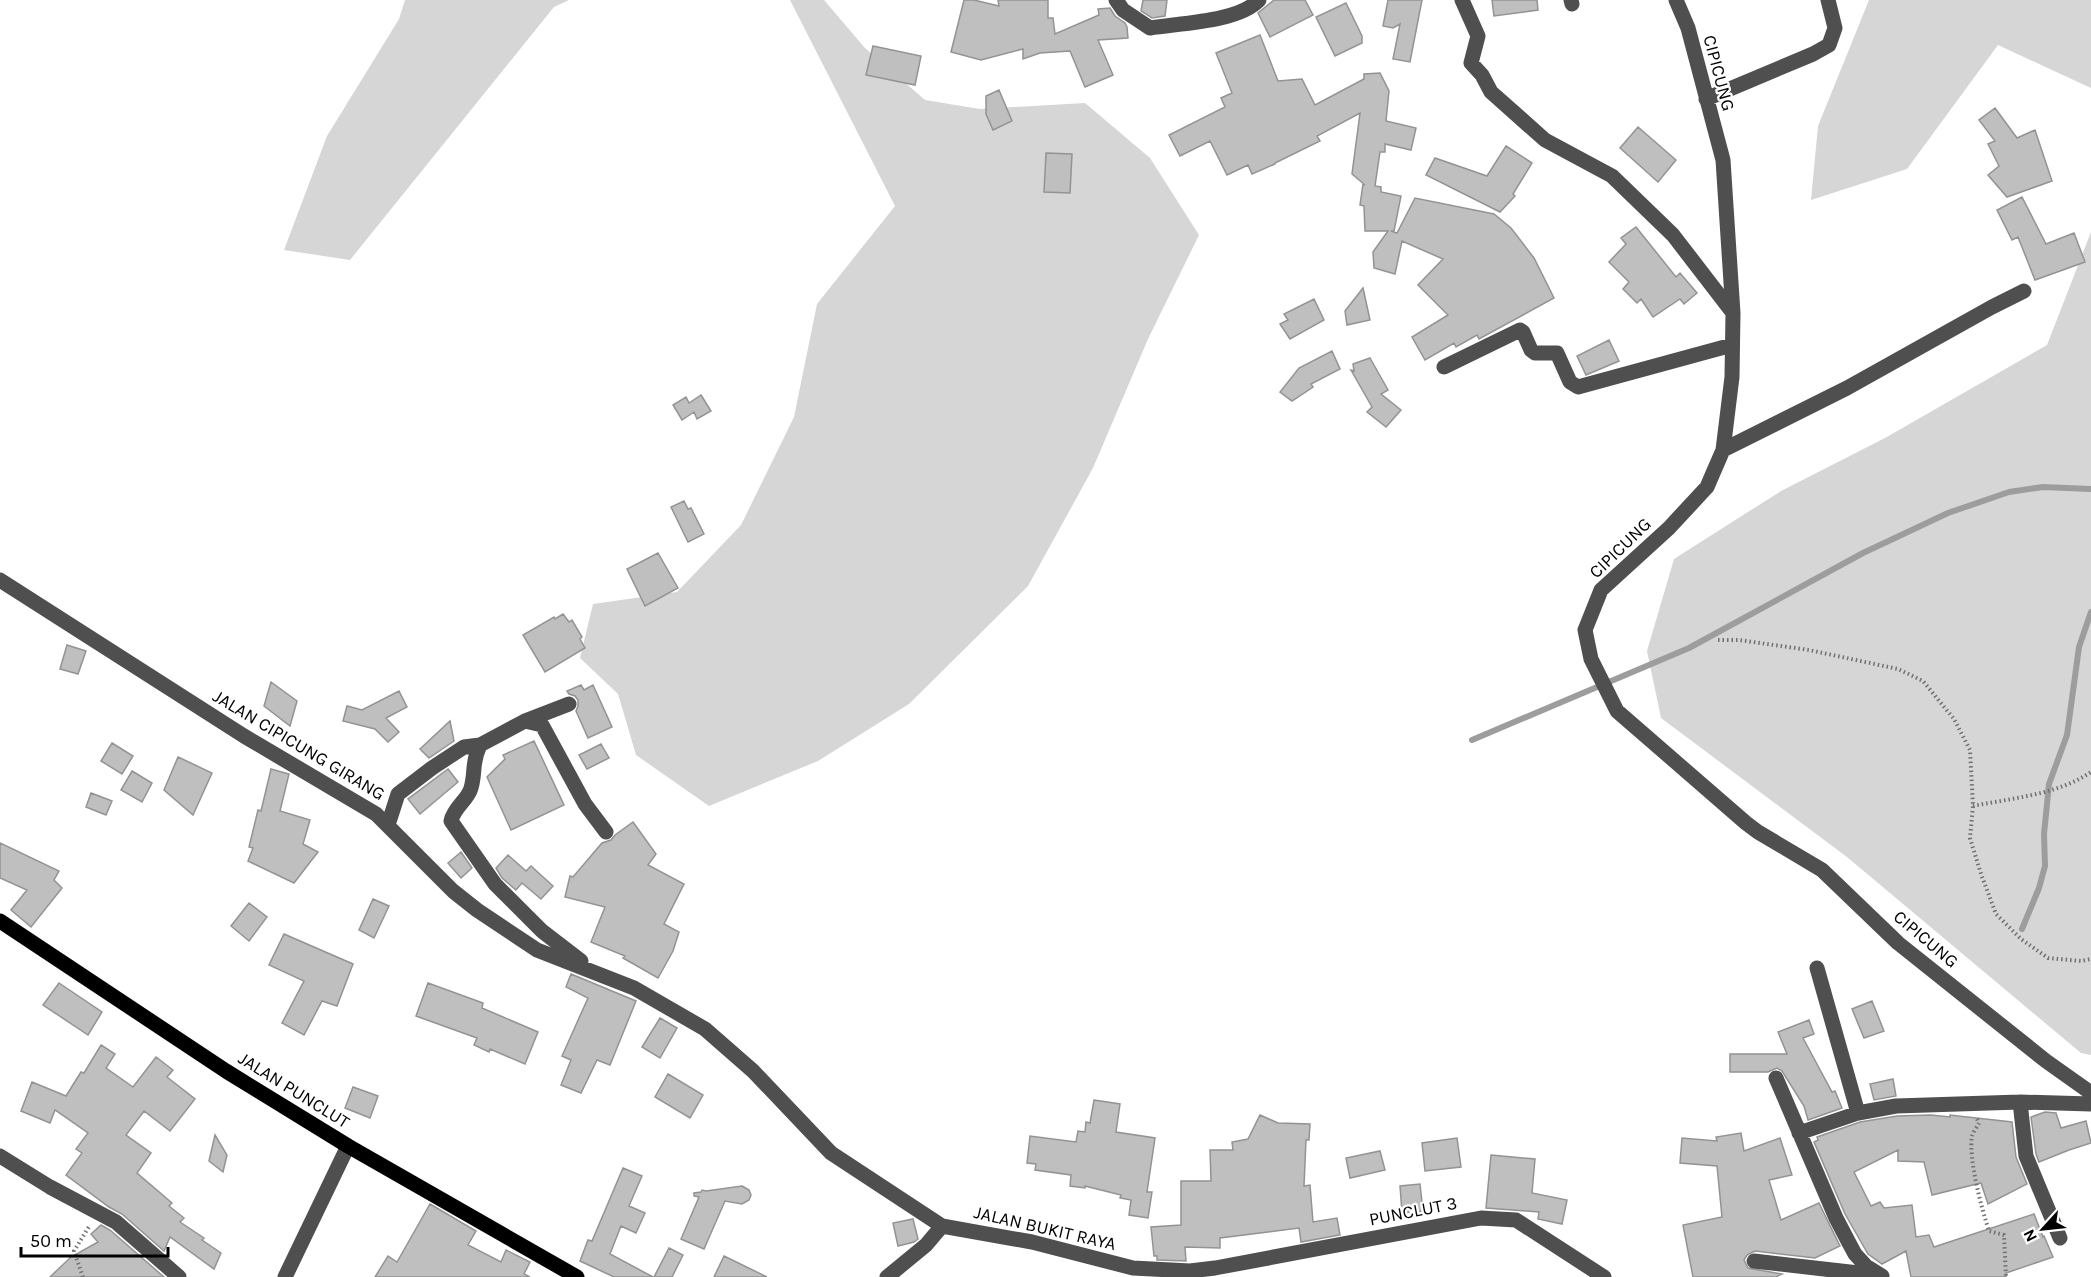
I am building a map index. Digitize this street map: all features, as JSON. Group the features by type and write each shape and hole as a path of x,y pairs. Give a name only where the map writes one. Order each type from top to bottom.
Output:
{"main road":[{"name":"JALAN PUNCLUT","path":"0,921 226,1071 348,1146 577,1277"}],"street":[{"path":"1116,0 1123,10 1150,28 1237,15 1252,7 1258,0"},
{"path":"1462,0 1478,36 1471,63 1482,75 1491,92 1545,140 1612,176 1673,235 1733,313"},
{"name":"CIPICUNG","path":"1676,0 1688,28 1723,160 1733,313 1732,377 1723,450 1707,487 1669,528 1601,590 1585,630 1591,659 1617,711 1746,823 1822,870 1898,944 2046,1061 2091,1093"},
{"path":"1706,99 1813,54 1829,45 1835,28 1828,0"},
{"path":"1723,450 1847,388 2024,291"},
{"path":"1444,367 1520,330 1536,354 1553,351 1557,353 1570,382 1578,387 1732,345"},
{"name":"JALAN CIPICUNG GIRANG","path":"0,580 244,736 376,814 453,891 537,950 634,987 705,1029 753,1071 831,1153 942,1226"},
{"path":"388,825 398,794 432,768 464,747 480,745 525,722 569,704"},
{"path":"525,722 542,725 585,804 606,832"},
{"path":"480,745 474,757 471,789 453,813 452,821 495,884 542,931 595,972"},
{"path":"1817,968 1858,1113"},
{"path":"1776,1078 1836,1218 1855,1254 1866,1266 1882,1277"},
{"path":"2020,1101 2026,1156 2060,1238"},
{"path":"1799,1133 1858,1113 1896,1106 2020,1101 2091,1104"},
{"path":"285,1277 348,1146"},
{"path":"0,1156 50,1187 116,1222 179,1277"},
{"name":"PUNCLUT 3","path":"1215,1268 1481,1218 1516,1220 1604,1277"},
{"path":"887,1277 926,1245 942,1226"},
{"name":"JALAN BUKIT RAYA","path":"942,1226 1032,1242 1133,1268 1190,1271 1215,1268"},
{"path":"1754,1261 1882,1277"}],"path":[{"path":"1718,640 1739,640 1809,650 1898,669 1923,681 1954,719 1970,750 1973,806 1970,838 1996,914 2021,939 2048,958 2081,961 2091,959"},
{"path":"1973,806 2050,791 2079,781 2091,772"},
{"path":"1972,1136 1973,1164 1982,1210 1989,1231 2004,1235 2006,1277"},
{"path":"83,1277 74,1251 98,1211"}],"shaded area":[{"path":"405,0 569,0 554,7 350,260 284,250 327,136 399,19"},
{"path":"790,0 824,0 865,48 925,100 980,109 1085,103 1150,158 1199,235 1148,339 1093,468 1028,586 909,704 818,761 709,806 636,755 618,694 580,658 593,604 677,592 741,525 794,417 817,304 895,206"},
{"path":"1869,0 2091,0 2091,88 1998,45 1907,169 1811,200 1818,126"},
{"path":"2091,232 2091,1055 2081,1053 1847,857 1661,718 1647,651 1674,559 1781,491 1885,438 2047,345"}],"building":[{"path":"964,0 999,6 998,0 1048,0 1048,18 1053,18 1055,34 1099,15 1098,9 1110,8 1115,16 1125,23 1128,38 1098,40 1113,75 1085,87 1070,51 1040,53 1023,59 1023,49 981,60 951,52"},
{"path":"1143,0 1167,0 1165,16 1152,18 1141,11"},
{"path":"1274,0 1305,0 1313,15 1270,37 1258,13"},
{"path":"1388,0 1422,0 1410,62 1393,59 1400,24 1393,28 1383,26"},
{"path":"1492,0 1537,0 1538,10 1494,16"},
{"path":"1346,3 1362,36 1362,43 1335,56 1316,17"},
{"path":"1260,35 1278,81 1302,79 1315,105 1364,79 1364,74 1380,73 1389,91 1386,121 1416,128 1411,150 1385,144 1385,152 1380,152 1375,186 1381,187 1381,192 1401,196 1394,231 1391,231 1397,233 1415,198 1494,214 1511,228 1534,258 1554,298 1479,339 1477,335 1456,347 1454,343 1425,360 1412,337 1448,315 1418,285 1443,259 1402,241 1395,274 1374,268 1373,252 1388,231 1365,231 1364,206 1360,205 1363,184 1365,185 1352,174 1360,113 1317,136 1320,141 1252,174 1248,165 1227,175 1210,141 1180,156 1169,135 1225,107 1221,98 1232,93 1216,53"},
{"path":"873,46 921,56 915,85 866,75"},
{"path":"999,90 1012,121 993,130 986,114 986,96"},
{"path":"1995,108 2017,138 2035,130 2052,181 2007,197 1988,175 1999,166 1988,144 1995,141 1979,120"},
{"path":"1638,127 1676,160 1658,182 1620,148"},
{"path":"1506,146 1532,163 1513,194 1515,196 1500,212 1426,175 1435,158 1487,176"},
{"path":"1046,153 1072,154 1070,193 1044,192"},
{"path":"2022,197 2046,244 2074,233 2085,262 2035,280 2018,237 2012,240 1997,210"},
{"path":"1636,227 1676,277 1680,273 1697,293 1684,304 1680,299 1653,317 1641,299 1637,303 1623,289 1629,282 1609,262 1626,244 1621,238"},
{"path":"1363,288 1370,320 1347,325 1345,311"},
{"path":"1314,299 1324,320 1290,339 1280,324 1288,320 1284,314"},
{"path":"1609,340 1619,361 1586,375 1577,356"},
{"path":"1332,351 1340,369 1311,384 1313,387 1292,401 1280,392 1299,368"},
{"path":"1370,358 1388,390 1381,394 1401,410 1386,427 1367,412 1372,407 1351,370 1354,371 1353,364"},
{"path":"701,395 711,411 697,419 694,412 682,420 673,405 686,397 689,403"},
{"path":"684,501 688,509 691,508 704,534 688,542 671,507"},
{"path":"658,553 678,588 645,606 627,569"},
{"path":"563,614 569,622 572,620 582,637 580,639 585,648 545,672 523,635"},
{"path":"67,645 86,651 78,674 60,669"},
{"path":"271,682 297,701 290,726 264,706"},
{"path":"581,685 584,690 593,685 612,727 588,738 576,711 578,700 567,691"},
{"path":"399,691 407,707 386,718 399,732 388,742 375,729 343,721 347,706 362,710"},
{"path":"450,721 454,741 429,758 420,749"},
{"path":"534,741 564,805 511,830 487,777 505,759 503,755"},
{"path":"112,743 133,756 122,774 101,761"},
{"path":"601,744 609,758 587,769 579,755"},
{"path":"178,757 212,773 193,815 164,790"},
{"path":"271,769 289,774 280,811 310,820 303,844 318,852 294,883 248,861 253,848 249,847 258,810 261,811"},
{"path":"448,769 458,782 420,814 408,799"},
{"path":"132,771 152,783 142,802 121,790"},
{"path":"91,793 112,801 106,815 86,807"},
{"path":"633,822 656,854 648,865 684,884 664,924 679,932 673,951 658,978 623,958 625,956 591,942 605,907 565,897 570,876 573,877 602,843 611,840"},
{"path":"0,843 59,871 54,880 62,888 31,927 11,910 27,890 0,878"},
{"path":"461,852 472,868 461,878 448,863"},
{"path":"508,855 526,871 531,866 553,886 541,899 522,883 516,890 502,878 496,868"},
{"path":"373,899 389,906 374,938 359,930"},
{"path":"249,903 267,917 249,941 231,926"},
{"path":"284,934 353,964 337,1006 322,1001 304,1035 282,1023 304,981 269,965"},
{"path":"571,974 636,1001 610,1065 597,1060 581,1093 561,1085 571,1060 562,1056 588,998 566,987"},
{"path":"59,983 102,1012 88,1035 43,1005"},
{"path":"428,983 483,1003 482,1008 538,1032 525,1064 490,1049 489,1052 474,1045 477,1038 416,1016"},
{"path":"1872,1001 1884,1031 1864,1038 1852,1009"},
{"path":"660,1018 677,1028 660,1058 642,1047"},
{"path":"1809,1020 1814,1034 1803,1038 1832,1092 1835,1091 1842,1108 1808,1120 1804,1106 1782,1071 1777,1068 1768,1072 1730,1072 1730,1054 1787,1054 1778,1032"},
{"path":"101,1045 115,1054 106,1068 133,1087 156,1057 173,1070 167,1077 195,1099 170,1131 144,1111 126,1135 151,1153 137,1173 172,1203 169,1206 184,1218 180,1222 221,1253 214,1269 170,1237 164,1251 122,1214 66,1175 82,1153 76,1149 88,1133 55,1110 50,1123 21,1111 32,1082 66,1096 81,1072 84,1073"},
{"path":"668,1074 703,1095 690,1118 655,1097"},
{"path":"1893,1079 1896,1096 1874,1100 1870,1084"},
{"path":"353,1087 378,1096 370,1118 345,1108"},
{"path":"1094,1100 1120,1104 1116,1132 1155,1138 1147,1192 1152,1192 1148,1218 1129,1215 1131,1200 1120,1198 1121,1195 1085,1186 1085,1188 1070,1186 1071,1175 1035,1170 1036,1164 1027,1163 1030,1136 1076,1142 1078,1131 1085,1132 1086,1122 1090,1123"},
{"path":"2045,1112 2056,1113 2061,1128 2086,1121 2091,1143 2039,1162 2031,1117"},
{"path":"1260,1115 1278,1123 1310,1124 1309,1140 1306,1140 1304,1186 1310,1185 1313,1222 1337,1218 1340,1235 1301,1242 1299,1228 1220,1238 1220,1248 1185,1247 1186,1261 1157,1260 1157,1256 1154,1256 1151,1227 1181,1225 1181,1181 1211,1181 1210,1150 1233,1150 1232,1142 1248,1139"},
{"path":"1931,1115 2012,1122 2016,1157 2027,1184 1988,1204 1981,1183 1932,1195 1924,1162 1898,1161 1898,1150 1854,1172 1871,1206 1880,1202 1884,1208 1912,1205 1916,1237 1929,1235 1934,1247 2034,1214 2053,1257 2006,1273 2006,1277 1911,1277 1906,1251 1882,1264 1868,1254 1845,1214 1814,1142 1818,1140 1817,1137 1860,1122 1897,1116"},
{"path":"1741,1133 1744,1151 1780,1138 1792,1175 1769,1180 1781,1220 1819,1203 1840,1246 1815,1258 1755,1251 1747,1255 1744,1260 1748,1268 1782,1274 1776,1277 1693,1277 1683,1225 1722,1217 1717,1166 1680,1163 1682,1138 1717,1141 1716,1137"},
{"path":"215,1135 227,1155 223,1172 209,1161"},
{"path":"1457,1138 1461,1167 1425,1171 1422,1143"},
{"path":"1380,1151 1385,1170 1350,1178 1346,1158"},
{"path":"1491,1155 1535,1159 1532,1193 1567,1200 1562,1224 1538,1219 1539,1212 1486,1208"},
{"path":"623,1168 642,1176 629,1206 645,1213 636,1233 621,1226 610,1254 653,1277 614,1277 580,1261 588,1240 592,1241"},
{"path":"1420,1184 1423,1211 1402,1213 1400,1186"},
{"path":"742,1186 749,1190 751,1195 749,1200 742,1204 725,1201 704,1249 681,1239 699,1197 694,1196 694,1193 702,1190"},
{"path":"430,1204 476,1231 468,1245 501,1262 506,1250 530,1262 524,1274 530,1277 375,1277 388,1256 397,1262"},
{"path":"913,1219 918,1239 898,1246 893,1223"},
{"path":"101,1225 110,1230 164,1277 50,1277 71,1257 98,1242 91,1234"},
{"path":"669,1248 683,1255 672,1277 654,1277"},
{"path":"724,1256 767,1277 714,1277"}],"waterway":[{"path":"1472,740 1689,648 1863,553 1948,513 2009,492 2043,487 2091,489"},
{"path":"2022,929 2039,888 2045,866 2044,834 2049,784 2067,735 2079,647 2091,612"}]}
